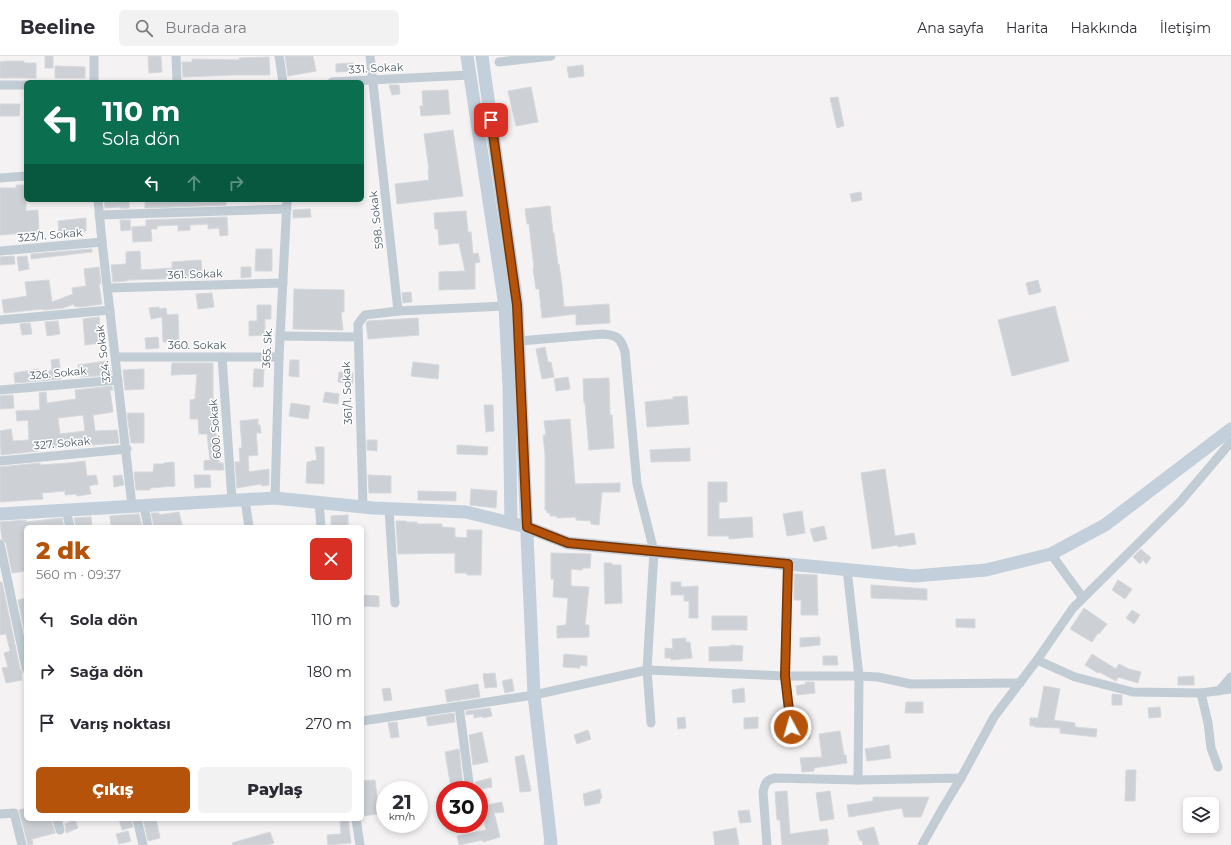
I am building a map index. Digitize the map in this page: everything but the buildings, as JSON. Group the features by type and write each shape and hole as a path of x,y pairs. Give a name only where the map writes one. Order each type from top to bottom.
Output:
{"main road":[{"path":"467,56 505,306 509,386 511,523"},
{"path":"482,56 517,305 534,695 551,843 550,845"},
{"path":"0,514 275,498 389,509 466,512 527,527 568,543 914,576 986,570 1051,554 1105,525 1231,429"}],"street":[{"path":"94,56 94,80"},
{"path":"176,56 177,80"},
{"path":"279,56 284,80"},
{"name":"598. Sokak","path":"370,56 398,310"},
{"path":"499,62 551,56"},
{"name":"331. Sokak","path":"364,80 469,75"},
{"path":"0,85 24,86"},
{"path":"0,178 24,176"},
{"name":"324. Sokak","path":"98,202 127,449 138,506 147,525"},
{"path":"99,214 287,204"},
{"name":"365. Sk.","path":"275,498 279,358 287,204"},
{"name":"323/1. Sokak","path":"0,251 102,242"},
{"name":"361. Sokak","path":"108,288 283,283"},
{"name":"361/1. Sokak","path":"363,507 358,324 365,315 398,310 505,306"},
{"path":"0,320 110,310"},
{"path":"519,341 603,334 613,335 622,342 625,352 637,484 654,551 647,670 651,723"},
{"path":"280,336 358,337"},
{"name":"360. Sokak","path":"116,357 279,358"},
{"name":"600. Sokak","path":"222,357 232,500"},
{"name":"326. Sokak","path":"0,390 118,380"},
{"path":"922,845 994,717 1037,660 1073,608 1180,502 1231,442"},
{"name":"327. Sokak","path":"0,461 127,449"},
{"path":"246,500 249,525"},
{"path":"318,502 322,525"},
{"path":"389,509 395,603"},
{"path":"66,510 70,525"},
{"path":"0,544 24,658"},
{"path":"1051,554 1083,598"},
{"path":"788,564 785,676 791,727"},
{"path":"847,570 859,676 858,780"},
{"path":"1037,660 1075,677 1133,692 1201,693 1231,689"},
{"path":"364,720 534,695 647,670 785,676 878,677 911,684 1020,683"},
{"path":"1219,691 1231,677"},
{"path":"1201,693 1208,723 1211,748 1218,766"},
{"path":"459,706 469,781"},
{"path":"767,845 763,792 765,783 768,780 775,778 858,780 961,778"},
{"path":"0,814 14,813 22,845"},
{"path":"58,821 60,830"},
{"path":"137,821 143,845"},
{"path":"356,821 360,845"}],"route":[{"path":"491,120 517,305 527,527 568,543 788,564 785,676 791,727"}]}
